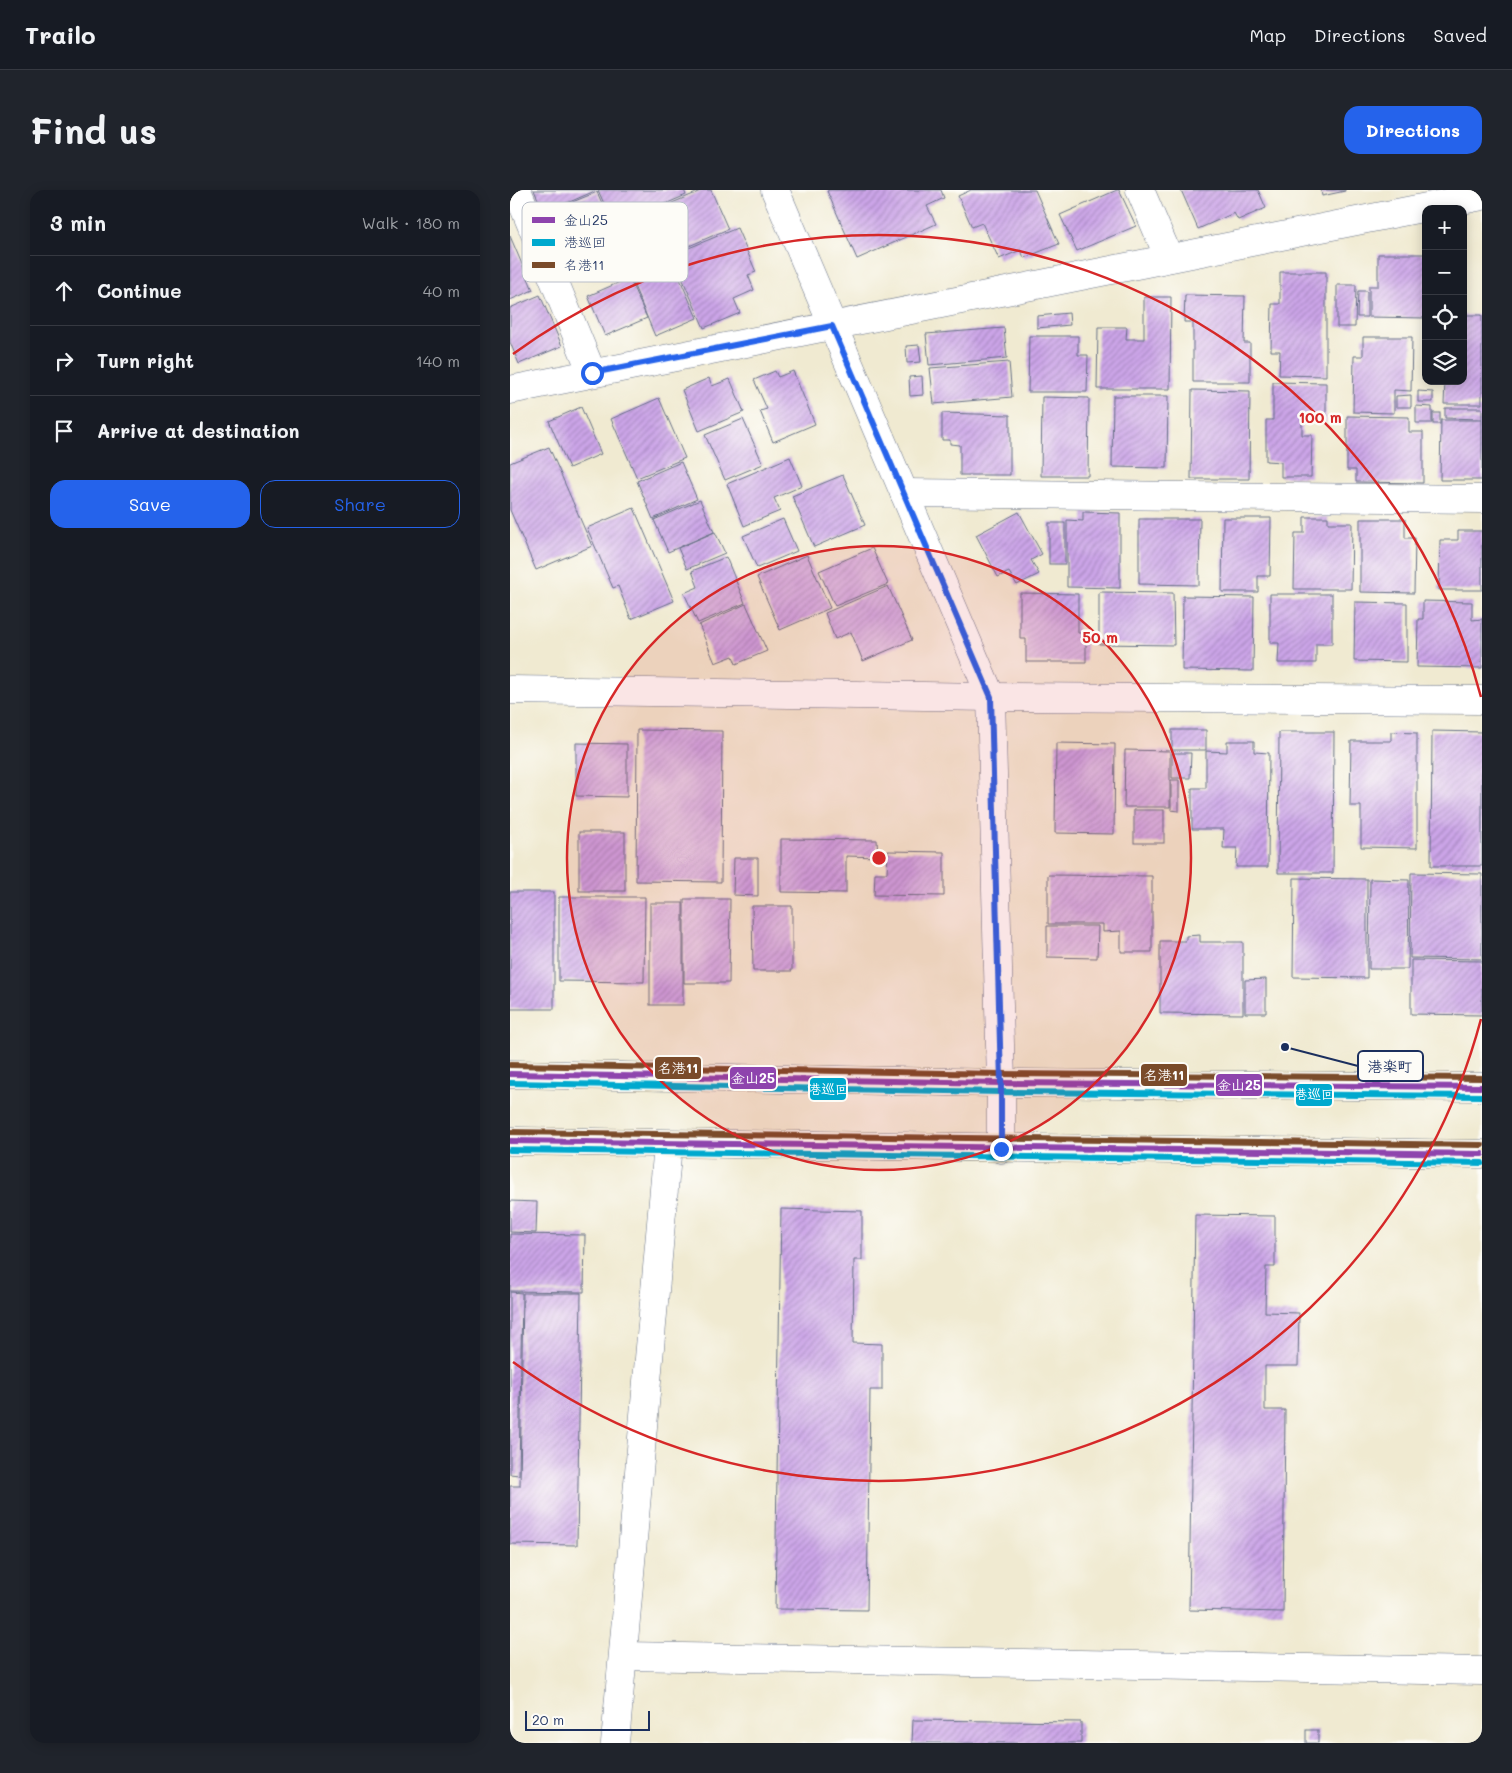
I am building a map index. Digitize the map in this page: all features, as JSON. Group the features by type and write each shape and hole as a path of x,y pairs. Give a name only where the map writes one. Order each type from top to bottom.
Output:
{"highway":[{"path":"510,1074 1001,1083 1482,1087"},
{"path":"510,1141 1482,1154"}],"street":[{"path":"517,190 522,202"},
{"path":"774,190 991,697 1001,1149"},
{"path":"1140,190 1169,258"},
{"path":"510,390 1482,196"},
{"path":"555,282 592,373"},
{"path":"904,493 1482,499"},
{"path":"510,690 991,697 1482,700"},
{"path":"615,1743 668,1144"},
{"path":"624,1656 1482,1671"}],"building":[{"path":"534,190 597,190 569,202 539,202"},
{"path":"598,190 684,190 686,195 670,202 603,202"},
{"path":"703,190 711,190 728,229 688,246 688,202 675,202"},
{"path":"941,190 944,198 927,206 936,224 857,259 827,191"},
{"path":"971,190 1035,190 1059,244 1024,258 1021,250 999,259 982,223 972,227 958,196"},
{"path":"1119,190 1136,226 1077,251 1060,215"},
{"path":"1181,190 1258,190 1266,208 1238,220 1234,213 1198,229"},
{"path":"1321,190 1345,190 1345,191 1322,196"},
{"path":"597,192 601,202 573,202"},
{"path":"737,228 756,272 748,275 754,290 734,299 740,313 704,328 684,282 688,282 688,248"},
{"path":"510,236 522,264 522,282 530,282 533,290 510,300"},
{"path":"1378,254 1422,254 1422,318 1369,317 1369,286 1378,286"},
{"path":"1280,272 1326,272 1326,376 1279,375 1280,351 1271,351 1272,304 1280,304"},
{"path":"620,282 631,282 647,318 605,336 588,296"},
{"path":"632,282 681,282 697,318 655,336"},
{"path":"1337,285 1356,285 1355,327 1337,327"},
{"path":"1358,291 1367,291 1367,317 1357,317"},
{"path":"540,295 562,346 519,364 510,342 510,308"},
{"path":"1185,295 1245,296 1244,343 1250,343 1250,382 1193,382 1193,322 1184,322"},
{"path":"1144,297 1171,297 1170,389 1097,389 1098,327 1127,327 1126,339 1144,339"},
{"path":"1069,313 1070,325 1037,328 1037,316"},
{"path":"1467,315 1482,315 1482,404 1444,404 1445,385 1467,385"},
{"path":"1004,328 1007,358 929,365 926,334"},
{"path":"1029,336 1078,336 1078,355 1088,355 1087,392 1028,392"},
{"path":"1363,337 1412,337 1411,391 1394,390 1394,413 1353,412 1354,356 1363,356"},
{"path":"919,345 921,362 907,363 906,346"},
{"path":"1009,362 1012,397 934,404 930,368"},
{"path":"775,371 778,377 793,371 815,424 773,442 760,411 767,409 754,380"},
{"path":"922,376 923,395 910,396 909,377"},
{"path":"709,378 712,386 730,379 744,412 699,431 682,390"},
{"path":"1273,382 1326,383 1326,422 1302,421 1302,435 1312,435 1311,477 1281,477 1281,462 1266,461 1266,420 1273,420"},
{"path":"1192,390 1250,391 1249,479 1191,479"},
{"path":"1418,391 1433,392 1433,402 1418,402"},
{"path":"1411,395 1411,407 1396,407 1396,396"},
{"path":"1113,396 1168,396 1167,468 1112,467"},
{"path":"1042,397 1089,398 1088,476 1041,476"},
{"path":"659,398 685,458 637,478 611,419"},
{"path":"1416,406 1432,407 1432,423 1416,423"},
{"path":"581,407 601,454 569,468 549,421"},
{"path":"1445,408 1482,408 1482,419 1445,418"},
{"path":"942,413 1010,415 1010,475 960,475 960,445 950,444 950,440 942,440"},
{"path":"1433,413 1440,413 1440,424 1433,424"},
{"path":"1347,416 1409,417 1409,432 1423,432 1423,483 1356,482 1356,470 1347,470"},
{"path":"743,419 763,464 725,480 705,435"},
{"path":"1441,420 1482,420 1482,480 1440,480"},
{"path":"549,447 592,546 536,570 510,510 510,463"},
{"path":"790,457 802,486 774,498 780,511 744,526 727,484"},
{"path":"681,462 697,499 653,519 637,481"},
{"path":"843,475 865,525 814,547 792,496"},
{"path":"700,500 714,532 668,552 654,520"},
{"path":"634,508 674,601 631,619 618,586 613,588 587,528"},
{"path":"1019,512 1042,554 1031,560 1039,574 1017,585 1009,572 998,577 976,535"},
{"path":"1083,512 1120,513 1120,588 1067,587 1067,520 1083,521"},
{"path":"1304,517 1328,517 1328,523 1352,523 1351,589 1294,589 1295,533 1304,533"},
{"path":"1223,518 1271,518 1270,576 1258,576 1258,592 1222,592"},
{"path":"783,519 797,551 757,568 743,536"},
{"path":"1139,519 1200,519 1199,585 1139,584"},
{"path":"1360,519 1405,519 1405,538 1415,538 1414,593 1360,592"},
{"path":"1049,523 1065,523 1065,564 1049,564"},
{"path":"1458,531 1482,531 1482,590 1439,590 1440,540 1458,540"},
{"path":"715,532 725,553 687,569 678,548"},
{"path":"872,548 888,584 835,606 819,571"},
{"path":"807,555 830,608 780,630 757,577"},
{"path":"726,557 745,603 698,623 684,593 698,587 692,571"},
{"path":"888,586 912,640 863,661 851,632 835,639 825,613"},
{"path":"1099,592 1173,593 1174,645 1099,644"},
{"path":"1020,593 1078,594 1078,633 1086,633 1086,662 1026,662 1026,639 1020,639"},
{"path":"1270,594 1332,594 1332,644 1316,644 1316,663 1278,663 1279,643 1270,643"},
{"path":"1183,596 1254,597 1253,671 1182,670"},
{"path":"1423,601 1472,602 1472,620 1482,619 1482,668 1417,667 1418,619 1423,619"},
{"path":"1355,602 1407,603 1407,662 1354,661"},
{"path":"746,604 767,651 736,664 733,656 715,663 699,625"},
{"path":"637,730 722,731 721,882 636,881"},
{"path":"1172,730 1206,730 1206,750 1172,750"},
{"path":"1432,731 1482,732 1482,866 1431,866"},
{"path":"1279,732 1334,732 1333,873 1278,873"},
{"path":"1391,732 1417,733 1417,848 1361,847 1361,806 1350,806 1351,741 1391,741"},
{"path":"1227,741 1254,741 1254,752 1269,753 1268,867 1236,867 1237,848 1223,848 1224,829 1192,829 1192,788 1206,788 1206,751 1227,752"},
{"path":"576,743 627,744 627,797 576,796"},
{"path":"1056,743 1115,744 1114,834 1055,833"},
{"path":"1125,750 1170,751 1170,807 1124,807"},
{"path":"1172,753 1191,753 1190,778 1172,778"},
{"path":"1171,780 1179,780 1179,811 1171,810"},
{"path":"1134,810 1164,810 1164,843 1134,843"},
{"path":"579,832 625,832 625,891 579,891"},
{"path":"781,839 877,840 878,857 846,856 846,893 781,892"},
{"path":"888,851 944,852 944,896 874,895 875,873 887,873"},
{"path":"734,858 758,858 758,896 733,895"},
{"path":"1411,873 1482,874 1482,959 1410,958"},
{"path":"1048,875 1152,876 1152,952 1121,952 1121,931 1103,932 1103,924 1048,924"},
{"path":"1294,878 1367,879 1367,978 1293,977"},
{"path":"1370,879 1409,880 1408,969 1369,969"},
{"path":"510,892 554,892 554,1009 510,1009"},
{"path":"559,897 645,897 644,982 559,981"},
{"path":"684,899 730,899 729,983 684,983"},
{"path":"650,903 683,903 683,1005 650,1005"},
{"path":"752,906 792,906 792,971 753,971"},
{"path":"1047,926 1098,926 1097,958 1047,957"},
{"path":"1200,935 1200,942 1243,942 1243,1014 1160,1013 1160,941 1186,941 1186,936"},
{"path":"1411,960 1482,961 1482,1015 1411,1014"},
{"path":"1266,979 1266,1013 1245,1013 1245,980"},
{"path":"510,1201 537,1202 536,1233 510,1232"},
{"path":"781,1209 862,1211 862,1260 854,1260 853,1343 882,1344 882,1390 870,1390 867,1610 775,1609"},
{"path":"1195,1215 1275,1216 1275,1267 1266,1267 1265,1312 1299,1313 1298,1366 1265,1366 1265,1410 1285,1410 1283,1612 1189,1610"},
{"path":"510,1234 585,1235 584,1292 510,1291"},
{"path":"510,1292 522,1293 519,1475 510,1474"},
{"path":"523,1293 581,1293 577,1545 510,1544 510,1486 520,1486"},
{"path":"913,1720 1081,1722 1081,1743 912,1743"},
{"path":"1306,1730 1318,1730 1318,1743 1306,1743"}],"transit line":[{"name":"名港11","path":"510,1065 1001,1074 1482,1078"},
{"name":"金山25","path":"510,1074 1001,1083 1482,1087"},
{"name":"港巡回","path":"510,1083 1001,1092 1482,1096"},
{"name":"名港11","path":"510,1132 1482,1145"},
{"name":"金山25","path":"510,1141 1482,1154"},
{"name":"港巡回","path":"510,1150 1482,1163"}],"place":[{"name":"港楽町","path":"1285,1047"}],"route":[{"path":"592,373 832,326 991,697 1001,1149"}]}
